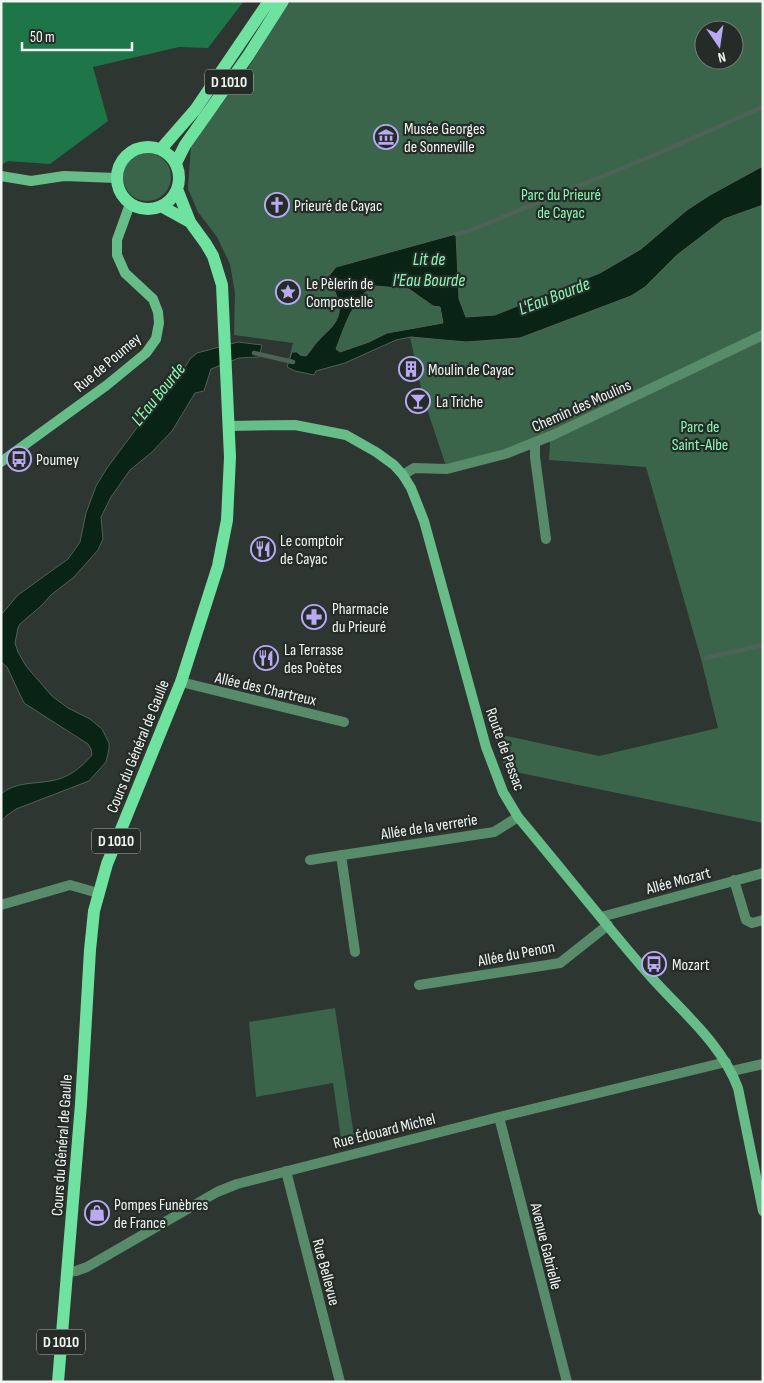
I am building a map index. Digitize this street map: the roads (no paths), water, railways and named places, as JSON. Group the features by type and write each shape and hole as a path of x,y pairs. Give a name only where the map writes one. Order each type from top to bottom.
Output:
{"main road":[{"name":"D 1010","path":"161,149 195,110 269,1"},
{"name":"D 1010","path":"176,163 185,145 248,56 283,1"},
{"path":"152,146 167,152 176,163 179,172 177,189 168,202 161,206 146,209 130,204 120,193 116,178 120,161 133,150 152,146"},
{"name":"D 1010","path":"177,189 190,222"},
{"name":"D 1010","path":"161,206 190,222"},
{"name":"Cours du Général de Gaulle","path":"58,1382 81,1104 90,950 98,893 114,847 180,682 218,566 229,494 230,457 224,302 218,269 206,244 190,222"}],"street":[{"path":"1,176 31,181 64,176 116,178"},
{"name":"Rue de Poumey","path":"1,462 107,385 146,353 156,339 159,323 158,312 153,299 125,273 117,255 117,240 130,204"},
{"name":"Chemin des Moulins","path":"403,475 414,468 447,469 504,454 536,442 763,335"},
{"name":"Route de Pessac","path":"228,426 295,425 346,434 376,452 394,465 403,475 411,488 424,521 486,747 502,792 518,816 601,917 667,995 707,1037 732,1071 738,1088 763,1211"},
{"path":"536,442 535,456 546,539"},
{"name":"Allée des Chartreux","path":"180,682 344,722"},
{"name":"Allée de la verrerie","path":"310,860 494,832 518,816"},
{"path":"341,855 355,952"},
{"name":"Allée Mozart","path":"601,917 763,872"},
{"path":"734,880 746,920 752,923 763,920"},
{"path":"1,906 70,885 98,893"},
{"name":"Allée du Penon","path":"419,985 560,963 608,925"},
{"name":"Rue Édouard Michel","path":"67,1272 87,1267 217,1192 236,1184 286,1170 726,1062"},
{"path":"732,1071 763,1064"},
{"name":"Avenue Gabrielle","path":"499,1117 567,1382"},
{"name":"Rue Bellevue","path":"286,1170 340,1382"}],"water":[{"name":"Lit de l'Eau Bourde","path":"763,166 763,205 724,219 677,255 645,287 631,296 520,338 466,342 411,337 396,340 345,363 316,371 314,375 295,371 287,367 292,352 306,356 337,318 339,312 338,300 328,277 336,267 456,234 459,299 466,317 495,315 600,273 641,249 687,210","holes":["375,286 409,289 433,306 440,307 443,323 387,333 369,342 340,352 336,349 351,313 368,290"]},
{"path":"238,342 262,345 259,357 239,358 211,369 204,391 195,393 172,431 152,452 130,470 111,497 101,517 103,539 98,550 74,577 51,595 18,628 15,643 26,666 52,696 68,708 90,719 102,729 109,743 109,749 106,762 89,781 16,809 1,822 1,794 6,790 18,785 62,778 78,768 92,755 88,744 24,703 7,667 1,662 1,615 18,595 68,559 80,542 86,513 96,486 107,468 160,397 173,387 190,359 197,353"}],"waterway":[{"path":"456,234 469,231 659,153 763,107"},
{"name":"L'Eau Bourde","path":"254,353 293,362"},
{"path":"706,658 763,645"}],"place":[{"name":"Musée Georges de Sonneville","path":"386,137"},
{"name":"Prieuré de Cayac","path":"277,205"},
{"name":"Le Pèlerin de Compostelle","path":"288,292"},
{"name":"Moulin de Cayac","path":"411,369"},
{"name":"La Triche","path":"418,401"},
{"name":"Poumey","path":"19,459"},
{"name":"Le comptoir de Cayac","path":"263,549"},
{"name":"Pharmacie du Prieuré","path":"314,617"},
{"name":"La Terrasse des Poètes","path":"266,658"},
{"name":"Mozart","path":"654,964"},
{"name":"Pompes Funèbres de France","path":"97,1213"}],"park label":[{"name":"Parc du Prieuré de Cayac","path":"561,203"},
{"name":"Parc de Saint-Albe","path":"700,435"}]}
